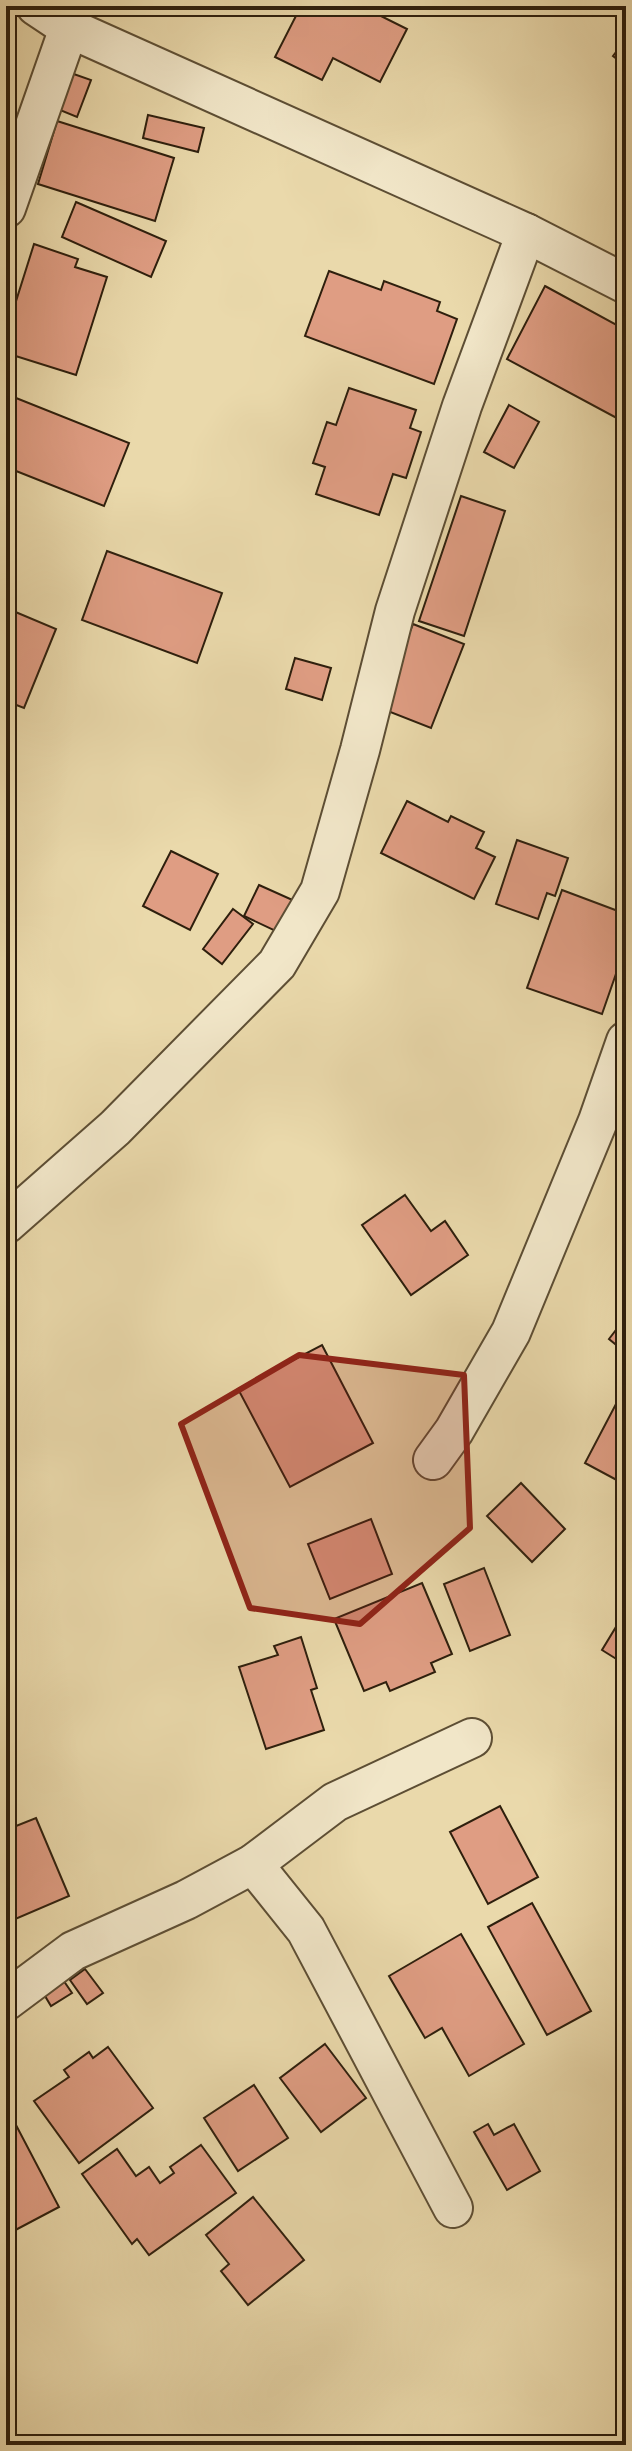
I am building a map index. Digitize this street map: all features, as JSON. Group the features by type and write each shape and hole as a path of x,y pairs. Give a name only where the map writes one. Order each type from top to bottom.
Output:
{"street":[{"path":"36,6 69,28 526,233 626,284"},
{"path":"6,208 69,28"},
{"path":"6,1224 115,1128 277,964 320,891 395,611 462,406 526,233"},
{"path":"433,1460 454,1431 511,1332 598,1121 626,1041"},
{"path":"6,2001 73,1951 186,1900 253,1864 335,1802 472,1738"},
{"path":"253,1864 306,1930 453,2208"}],"highlighted area":[{"path":"299,1355 464,1375 470,1528 360,1624 250,1608 181,1424"}],"building":[{"path":"301,6 361,6 407,29 380,82 333,58 322,80 275,57"},
{"path":"626,39 626,66 613,56"},
{"path":"68,72 91,80 77,117 55,108"},
{"path":"148,115 204,128 198,152 143,138"},
{"path":"57,121 174,158 155,221 38,184"},
{"path":"76,202 166,241 151,277 62,237"},
{"path":"34,244 78,259 75,267 107,277 76,375 6,353 6,333"},
{"path":"329,271 381,290 384,281 440,302 437,311 457,319 434,384 305,336"},
{"path":"545,286 626,330 626,423 507,359"},
{"path":"349,388 416,410 410,428 421,432 406,478 393,474 379,515 316,494 325,467 313,463 327,422 336,425"},
{"path":"6,394 129,443 104,506 6,467"},
{"path":"509,405 539,422 514,468 484,452"},
{"path":"461,496 505,511 464,636 419,621"},
{"path":"107,551 222,593 197,663 82,620"},
{"path":"6,608 56,629 24,708 6,701"},
{"path":"413,624 464,644 431,728 380,708"},
{"path":"295,658 331,668 322,700 286,689"},
{"path":"407,801 448,822 451,816 484,832 476,848 495,857 474,899 381,853"},
{"path":"517,840 568,858 555,896 547,893 538,919 496,904"},
{"path":"171,851 218,874 190,930 143,906"},
{"path":"259,885 297,902 282,934 244,916"},
{"path":"562,890 626,914 626,945 602,1014 527,988"},
{"path":"233,909 253,924 222,964 203,949"},
{"path":"405,1195 431,1231 445,1221 468,1255 411,1295 362,1225"},
{"path":"626,1317 626,1353 609,1339"},
{"path":"322,1345 373,1443 290,1487 238,1389"},
{"path":"626,1385 626,1485 585,1463"},
{"path":"521,1483 565,1529 532,1562 487,1516"},
{"path":"371,1519 392,1574 330,1599 308,1544"},
{"path":"484,1568 510,1635 470,1651 444,1584"},
{"path":"422,1583 452,1654 431,1663 435,1672 390,1691 386,1682 364,1691 334,1619"},
{"path":"622,1617 626,1620 626,1665 602,1650"},
{"path":"301,1637 317,1688 311,1690 324,1730 266,1749 239,1667 278,1655 274,1646"},
{"path":"500,1806 538,1877 488,1904 450,1832"},
{"path":"36,1818 69,1896 6,1923 6,1830"},
{"path":"532,1903 591,2011 547,2035 488,1927"},
{"path":"461,1934 524,2044 469,2076 442,2028 425,2038 389,1976"},
{"path":"85,1969 103,1993 87,2004 70,1980"},
{"path":"59,1974 72,1993 51,2006 39,1986"},
{"path":"325,2044 366,2098 321,2132 280,2078"},
{"path":"108,2047 153,2108 79,2163 34,2101 69,2077 64,2070 89,2052 93,2058"},
{"path":"254,2085 288,2138 238,2171 204,2118"},
{"path":"6,2106 59,2207 6,2235"},
{"path":"488,2124 494,2135 514,2124 540,2171 507,2190 474,2132"},
{"path":"201,2145 236,2193 149,2255 137,2239 132,2244 82,2174 117,2149 136,2176 149,2167 160,2183 174,2173 170,2167"},
{"path":"253,2197 304,2260 248,2305 221,2271 229,2264 206,2235"}]}
